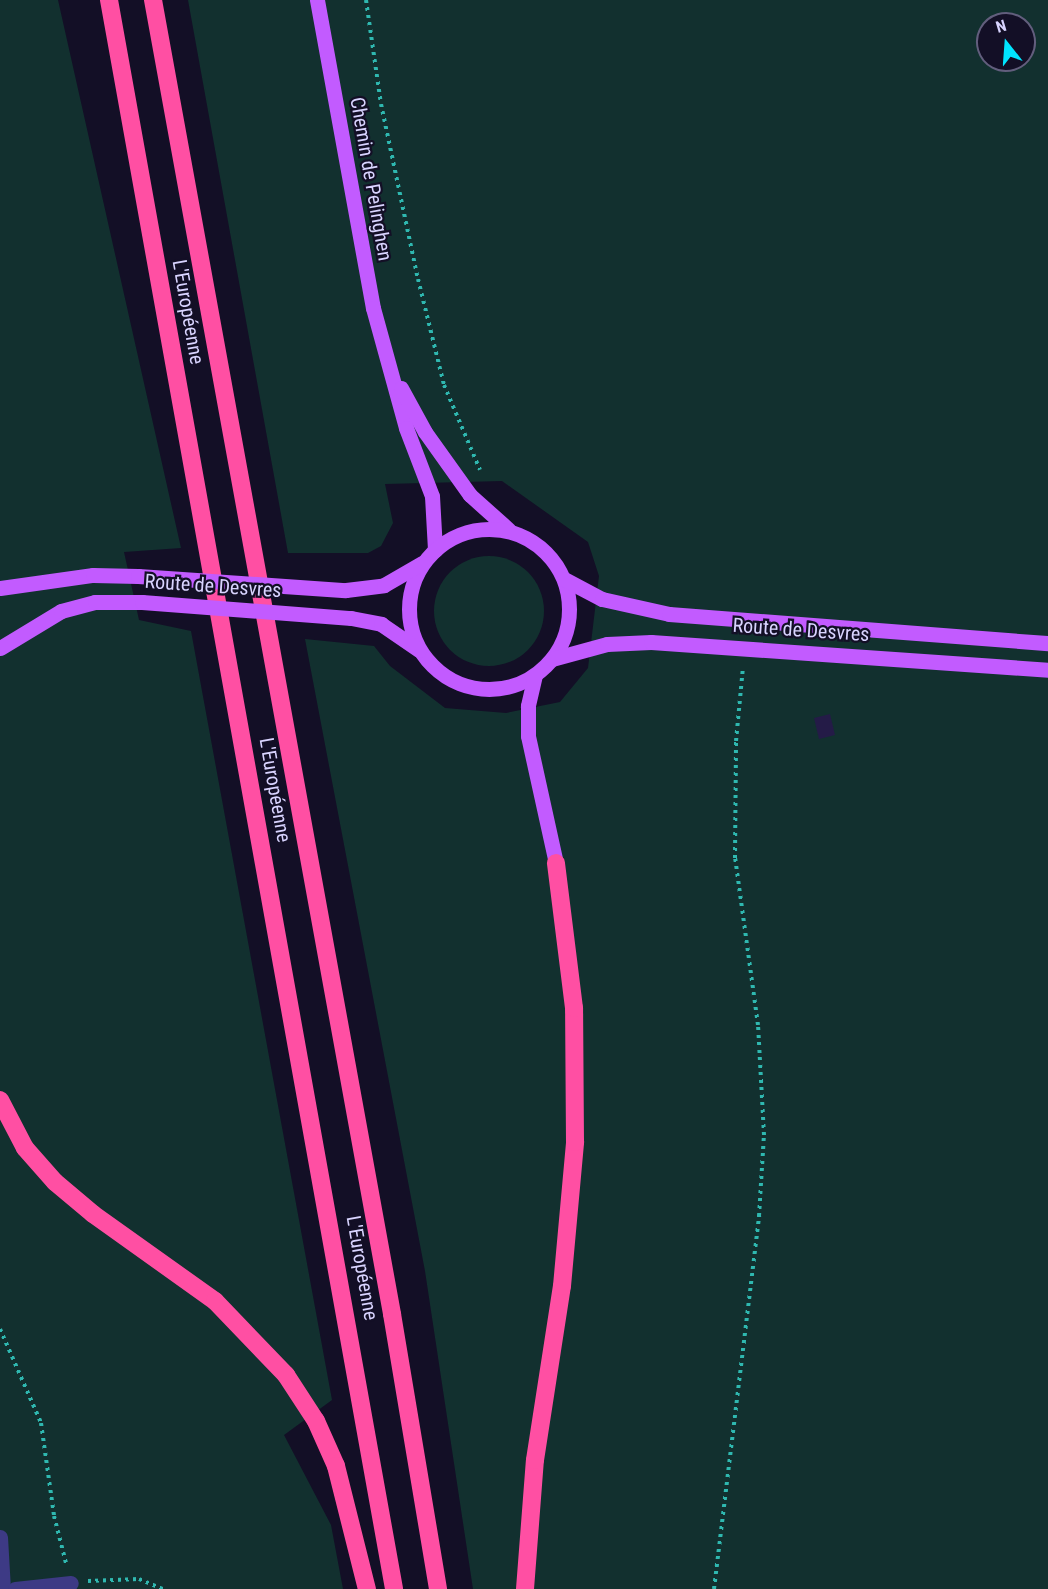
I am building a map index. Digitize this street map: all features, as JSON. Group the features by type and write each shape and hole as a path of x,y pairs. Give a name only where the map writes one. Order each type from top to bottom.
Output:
{"highway":[{"name":"L'Européenne","path":"109,0 394,1589"},
{"name":"L'Européenne","path":"153,0 392,1314 438,1589"},
{"path":"525,1589 533,1482 563,1275 576,1132 574,1008 556,863"},
{"path":"0,1100 25,1148 55,1182 93,1214 215,1301 258,1341 292,1382 316,1420 336,1466 367,1589"}],"main road":[{"name":"Chemin de Pelinghen","path":"317,0 369,289 406,428 432,496 430,556"},
{"name":"Chemin de Pelinghen","path":"389,364 425,432 464,486 487,513 511,532"},
{"path":"489,529 511,532 543,550 564,579 569,601 568,624 552,659 535,675 506,687 474,688 445,676 423,654 413,634 409,612 414,582 430,556 467,532 489,529"},
{"name":"Route de Desvres","path":"0,588 93,575 346,590 384,585 430,556"},
{"name":"Route de Desvres","path":"564,579 602,599 669,614 1048,643"},
{"name":"Route de Desvres","path":"0,648 61,611 95,602 142,602 351,618 389,628 423,654"},
{"name":"Route de Desvres","path":"552,659 619,643 747,647 1048,670"},
{"path":"535,675 528,706 528,736 556,863"}],"street":[{"path":"0,1537 3,1589"},
{"path":"15,1589 71,1583"}],"path":[{"path":"366,0 381,104 420,290 444,385 484,480 464,486"},
{"path":"714,1589 759,1216 764,1135 758,1025 735,858 736,741 747,647"},
{"path":"0,1329 41,1423 54,1516 71,1583 139,1579 164,1589"}],"green space":[{"path":"0,0 58,0 181,548 124,552 139,620 191,631 332,1400 284,1435 331,1525 343,1589 0,1589"},
{"path":"188,0 1048,0 1048,1589 473,1589 425,1271 305,639 374,646 390,666 445,708 506,713 560,702 588,668 599,576 588,542 502,481 385,484 393,523 381,546 368,553 288,553"},
{"path":"489,556 510,560 528,572 540,590 544,611 540,632 528,650 510,662 489,666 468,662 450,650 438,632 434,611 438,590 450,572 468,560"}],"building":[{"path":"830,714 835,735 819,739 814,718"}]}
